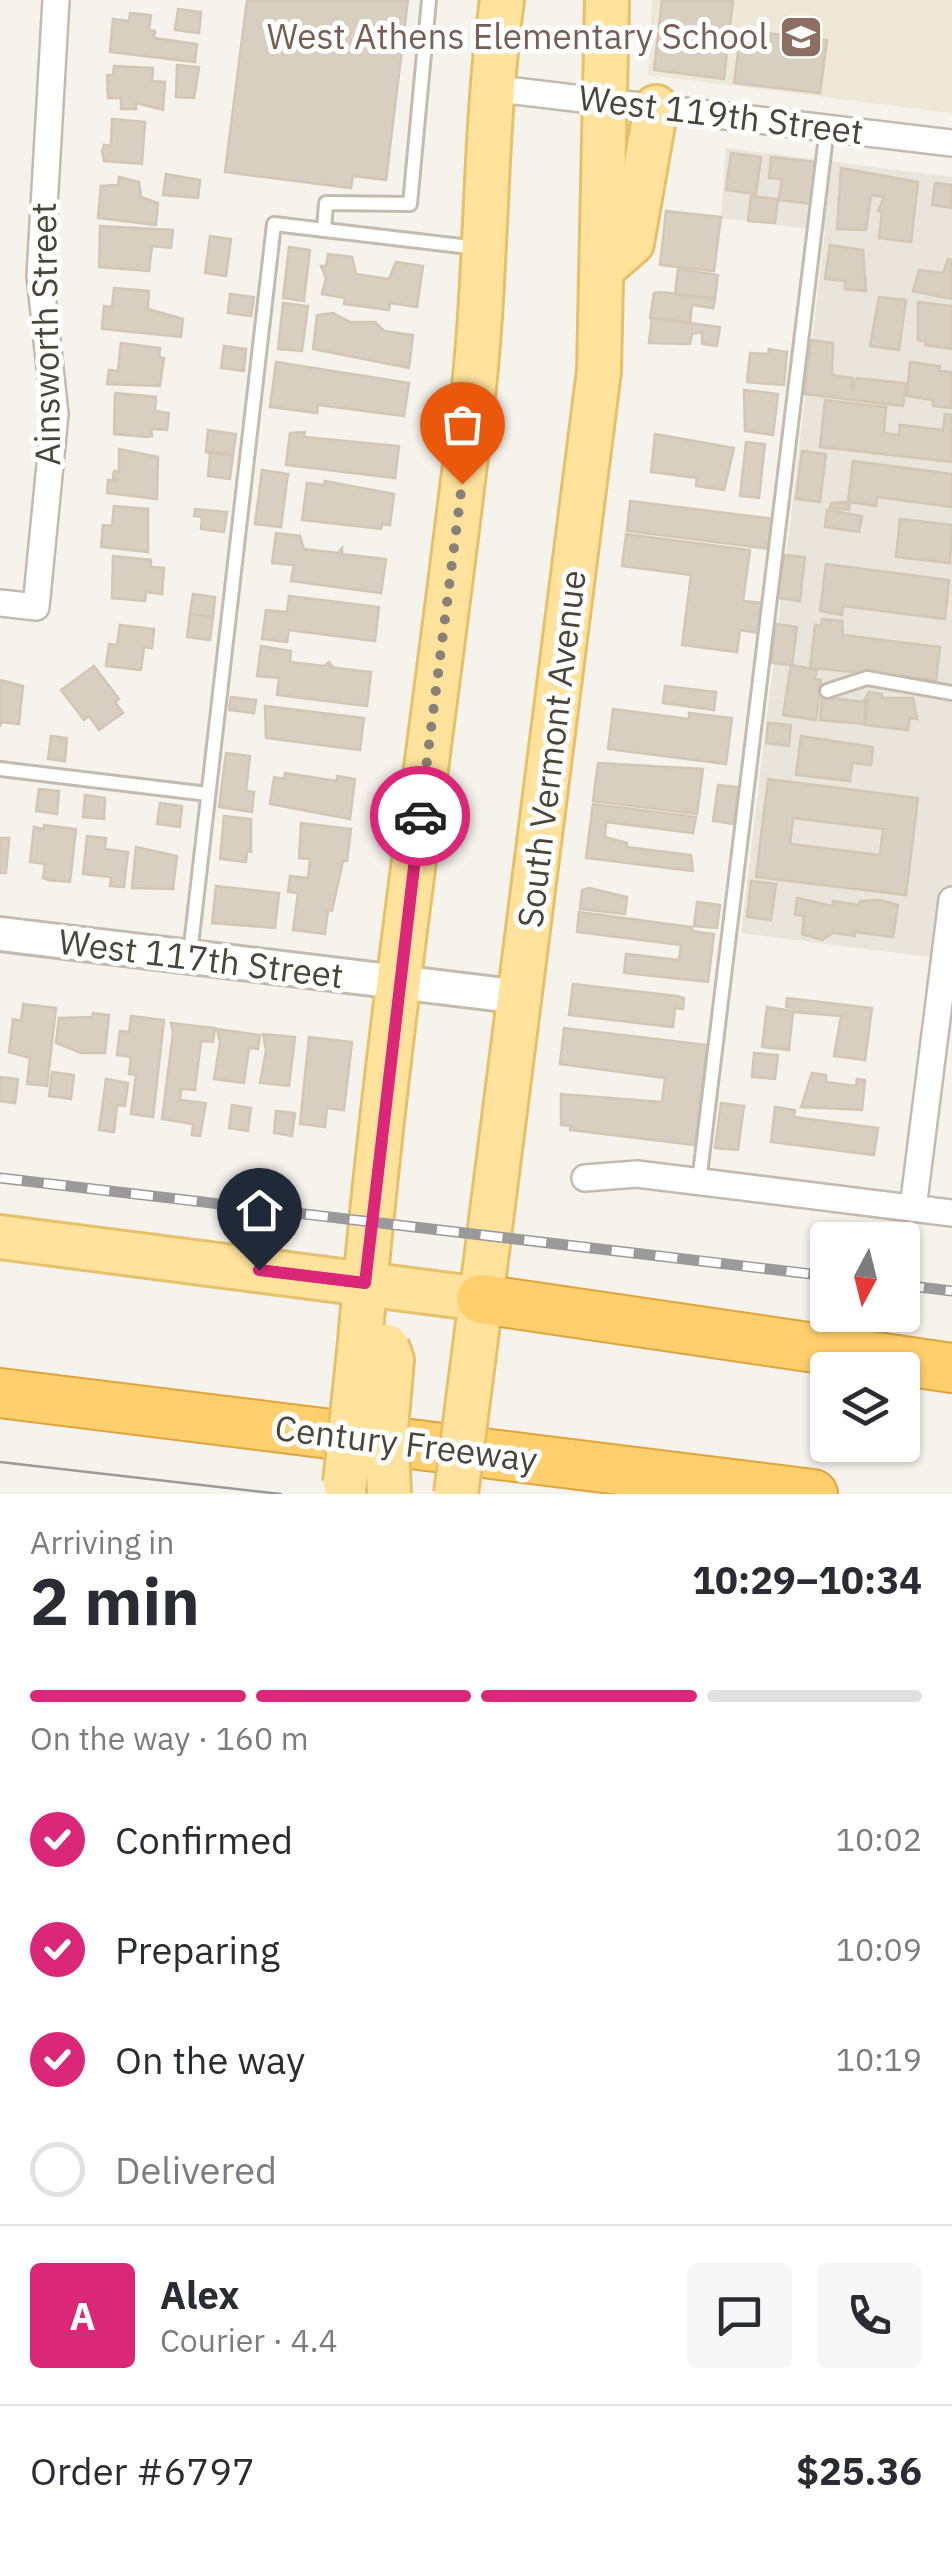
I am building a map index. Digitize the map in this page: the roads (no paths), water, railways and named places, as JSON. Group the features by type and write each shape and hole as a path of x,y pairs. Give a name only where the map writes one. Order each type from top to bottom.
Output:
{"highway":[{"path":"481,1299 952,1368"},
{"name":"Century Freeway","path":"0,1392 813,1494"}],"main road":[{"path":"344,1494 374,1344 365,1283 472,408 490,88 502,0"},
{"name":"South Vermont Avenue","path":"456,1494 599,372 607,0"},
{"path":"602,269 632,242 656,108"},
{"path":"0,1237 481,1299"},
{"path":"374,1344 392,1360 386,1428 389,1494"}],"street":[{"name":"Ainsworth Street","path":"0,603 36,607 56,414 40,256 56,0"},
{"name":"West 119th Street","path":"490,88 952,143"},
{"path":"913,1208 952,900"},
{"name":"West 117th Street","path":"0,934 521,997"},
{"path":"585,1178 637,1174 952,1213"}],"lane":[{"path":"324,230 326,202 410,204 428,0"},
{"path":"699,1182 827,128"},
{"path":"190,957 274,224 481,249"},
{"path":"827,691 867,678 952,693"},
{"path":"0,769 208,794"}],"tram line":[{"path":"0,1462 281,1494"}],"railway":[{"path":"0,1178 810,1274"},
{"path":"920,1287 952,1291"}],"place":[{"name":"West Athens Elementary School","path":"801,37"}]}
